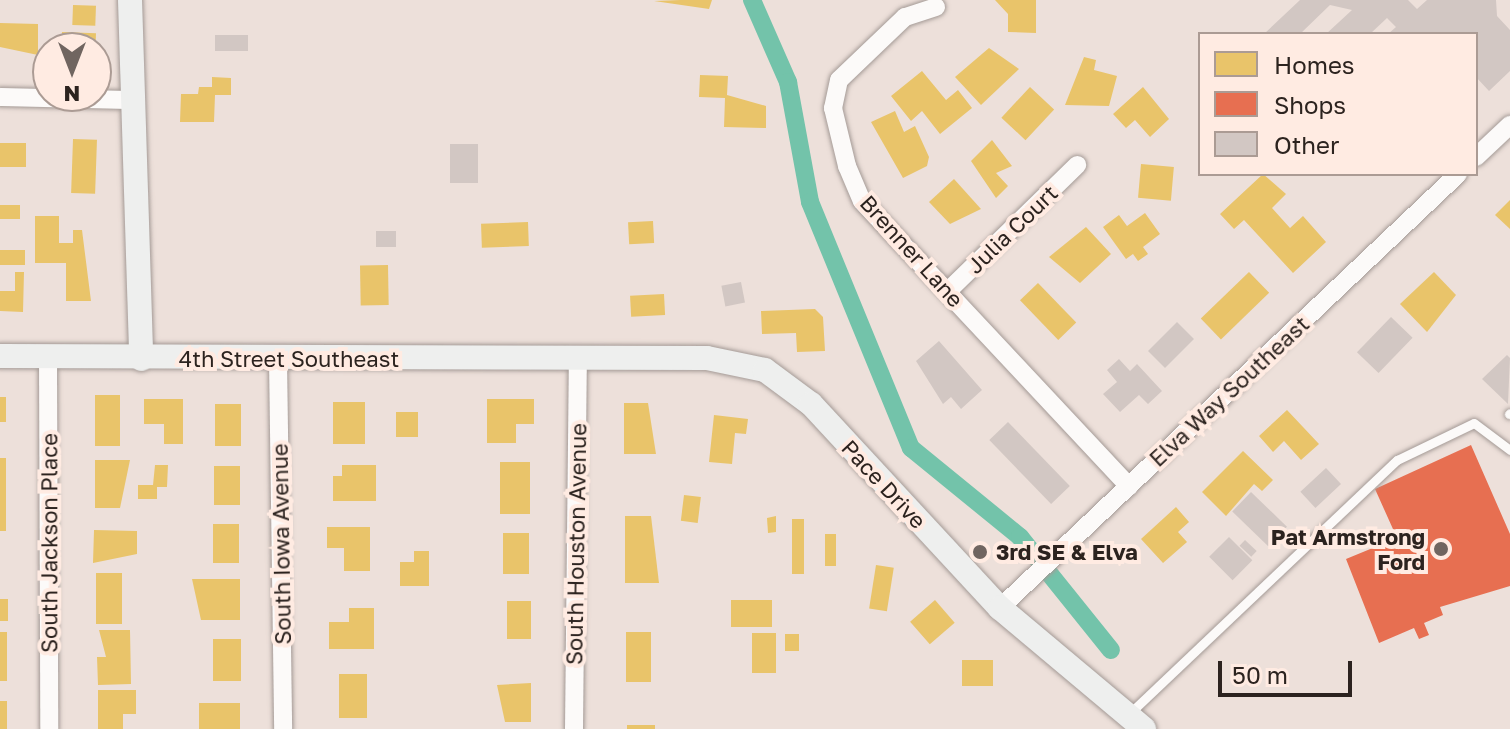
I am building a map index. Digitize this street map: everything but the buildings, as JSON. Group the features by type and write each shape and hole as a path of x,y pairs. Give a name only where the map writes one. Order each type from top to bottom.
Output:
{"street":[{"path":"130,0 130,100 141,359"},
{"name":"Brenner Lane","path":"936,7 905,17 850,69 833,108 862,201 1129,486"},
{"path":"0,97 130,100"},
{"path":"1478,155 1510,125"},
{"name":"Julia Court","path":"947,292 1077,165"},
{"name":"Elva Way Southeast","path":"1000,608 1456,176"},
{"name":"4th Street Southeast","path":"0,356 141,359 578,358"},
{"name":"South Jackson Place","path":"48,357 49,729"},
{"name":"Pace Drive","path":"578,358 707,358 765,370 811,404 1000,608 1137,725"},
{"name":"South Houston Avenue","path":"574,729 578,358"},
{"name":"South Iowa Avenue","path":"278,359 283,729"}],"lane":[{"path":"1137,725 1397,460 1474,423 1510,450"}],"waterway":[{"path":"752,0 788,82 810,202 911,448 1020,537 1111,650"}],"place":[{"name":"Pat Armstrong Ford","path":"1441,549"},
{"name":"3rd SE & Elva","path":"980,552"}]}
